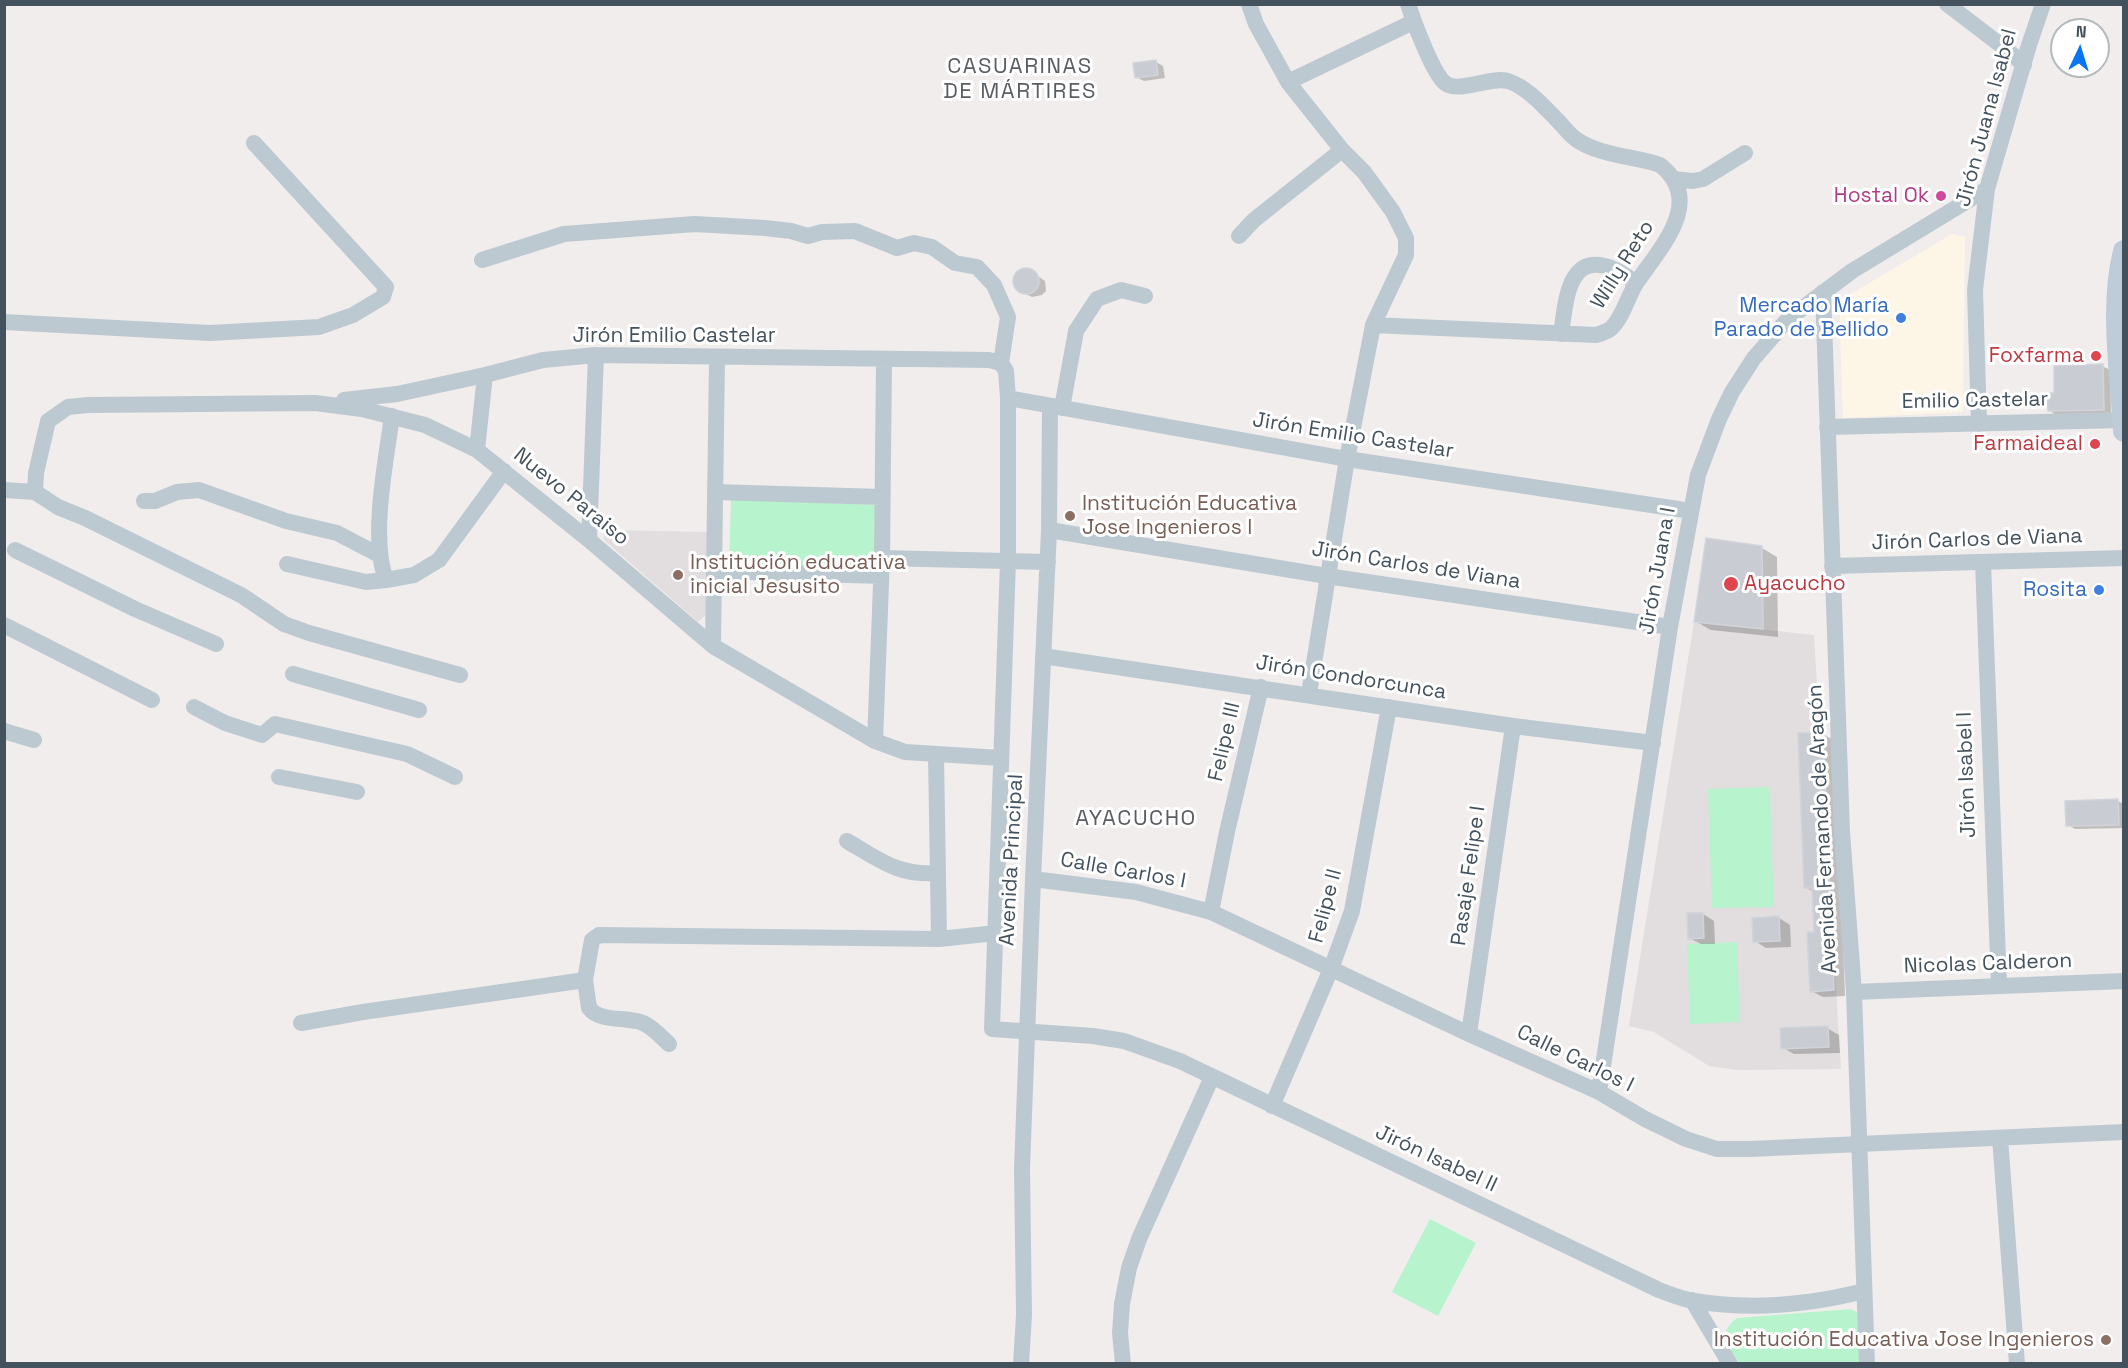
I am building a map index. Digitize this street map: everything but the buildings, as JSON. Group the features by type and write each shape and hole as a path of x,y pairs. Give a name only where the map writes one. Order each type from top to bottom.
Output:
{"street":[{"path":"1249,4 1256,24 1288,82 1342,150 1364,172 1393,212 1406,238 1406,255 1373,325 1347,459 1309,694"},
{"path":"1408,4 1413,22 1437,72 1445,83 1454,87 1506,80 1522,88 1575,139 1591,148 1645,159 1660,165 1669,172 1673,179 1693,181 1703,179 1745,153"},
{"path":"1947,4 2024,65"},
{"name":"Jirón Juana Isabel","path":"1979,424 1975,290 1987,189 2043,4"},
{"path":"1288,82 1413,22"},
{"path":"4,322 210,333 319,327 353,315 383,297 386,287 255,142"},
{"path":"1239,236 1254,220 1342,150"},
{"name":"Willy Reto","path":"1373,325 1596,335 1610,329 1622,312 1636,283 1667,243 1678,215 1679,200 1673,179"},
{"name":"Jirón Juana I","path":"1599,1092 1670,627 1698,475 1719,419 1732,392 1770,338 1788,319 1852,271 1987,189"},
{"path":"482,260 564,234 695,224 765,228 808,236 822,232 855,231 897,248 914,243 932,247 956,263 977,267 994,285 1008,317 1001,363"},
{"path":"2124,251 2119,268 2117,296 2124,431"},
{"path":"1561,334 1571,283 1576,273 1586,267 1599,266 1616,270 1636,283"},
{"name":"Avenida Principal","path":"1021,1364 1024,1315 1023,1167 1032,879 1056,407 1077,331 1097,299 1121,290 1145,296"},
{"name":"Avenida Fernando de Aragón","path":"1823,292 1842,832 1854,993 1867,1364"},
{"path":"589,540 596,355"},
{"name":"Jirón Emilio Castelar","path":"315,403 397,394 543,360 596,355 989,360 1001,363"},
{"path":"713,646 717,358"},
{"path":"875,741 882,558 884,360"},
{"name":"Avenida Principal","path":"992,1029 1008,561 1008,398 1006,371 1001,363"},
{"path":"477,450 485,375"},
{"name":"Jirón Emilio Castelar","path":"1008,398 1347,459 1691,511"},
{"name":"Nuevo Paraiso","path":"34,492 48,421 68,407 315,403 362,410 425,424 477,450 589,540 713,646 875,741 905,752 1001,759"},
{"path":"386,580 379,555 382,484 392,416"},
{"name":"Emilio Castelar","path":"1827,427 2123,420"},
{"path":"287,564 366,582 414,575 439,560 504,471"},
{"path":"4,490 34,492 58,507 86,518 241,595 284,624 460,675"},
{"path":"144,501 155,501 177,492 200,490 286,521 337,533 379,555"},
{"path":"715,492 882,497"},
{"name":"Jirón Carlos de Viana","path":"1049,530 1327,576 1670,627"},
{"path":"15,550 135,609 216,644"},
{"path":"882,558 1048,562"},
{"name":"Jirón Carlos de Viana","path":"1832,566 2124,558"},
{"name":"Jirón Isabel I","path":"1983,562 1999,986"},
{"path":"714,571 881,576"},
{"path":"4,626 152,700"},
{"name":"Jirón Condorcunca","path":"1043,656 1513,726 1653,743"},
{"path":"293,674 419,710"},
{"name":"Felipe III","path":"1211,912 1261,687"},
{"path":"194,707 225,723 262,735 275,724 407,754 455,777"},
{"name":"Felipe II","path":"1272,1106 1332,969 1352,911 1389,707"},
{"name":"Pasaje Felipe I","path":"1469,1034 1513,726"},
{"path":"4,731 34,740"},
{"path":"936,754 939,939"},
{"path":"279,777 357,792"},
{"path":"847,841 891,867 919,874 938,873"},
{"name":"Calle Carlos I","path":"1032,879 1136,892 1211,912 1469,1034 1599,1092 1645,1119 1686,1139 1716,1149 1860,1145 2124,1132"},
{"path":"669,1044 641,1022 600,1016 589,1008 585,980 592,940 599,935 939,939 996,933"},
{"path":"301,1023 585,980"},
{"name":"Nicolas Calderon","path":"1854,993 2124,981"},
{"name":"Jirón Isabel II","path":"992,1029 1093,1036 1124,1041 1180,1061 1659,1290 1692,1300 1769,1305 1838,1298 1864,1291"},
{"path":"1123,1364 1120,1333 1122,1304 1129,1268 1139,1239 1212,1077"},
{"path":"2000,1138 2017,1364"},
{"path":"1692,1300 1730,1364"}],"shaded area":[{"name":"Mercado María Parado de Bellido","path":"1952,234 1965,237 1963,412 1843,418 1839,301"},
{"name":"Institución educativa inicial Jesusito","path":"603,530 710,532 710,611 698,622 604,540"},
{"path":"1694,622 1814,635 1841,1069 1736,1070 1709,1066 1654,1032 1629,1026"}],"green space":[{"path":"731,499 880,505 876,568 729,564"},
{"path":"1770,787 1774,907 1712,908 1708,789"},
{"path":"1737,942 1740,1022 1690,1024 1687,944"},
{"path":"1430,1219 1476,1243 1438,1316 1392,1292"},
{"path":"1851,1309 1858,1313 1864,1363 1739,1363 1726,1340 1727,1329 1737,1318"}],"place":[{"name":"Hostal Ok","path":"1941,196"},
{"name":"Mercado María Parado de Bellido","path":"1901,318"},
{"name":"Foxfarma","path":"2096,356"},
{"name":"Farmaideal","path":"2095,444"},
{"name":"Institución Educativa Jose Ingenieros I","path":"1070,516"},
{"name":"Institución educativa inicial Jesusito","path":"678,575"},
{"name":"Ayacucho","path":"1731,584"},
{"name":"Rosita","path":"2099,590"},
{"name":"Institución Educativa Jose Ingenieros","path":"2106,1340"}],"district":[{"name":"CASUARINAS DE MÁRTIRES","path":"1020,80"},
{"name":"AYACUCHO","path":"1136,819"}]}
